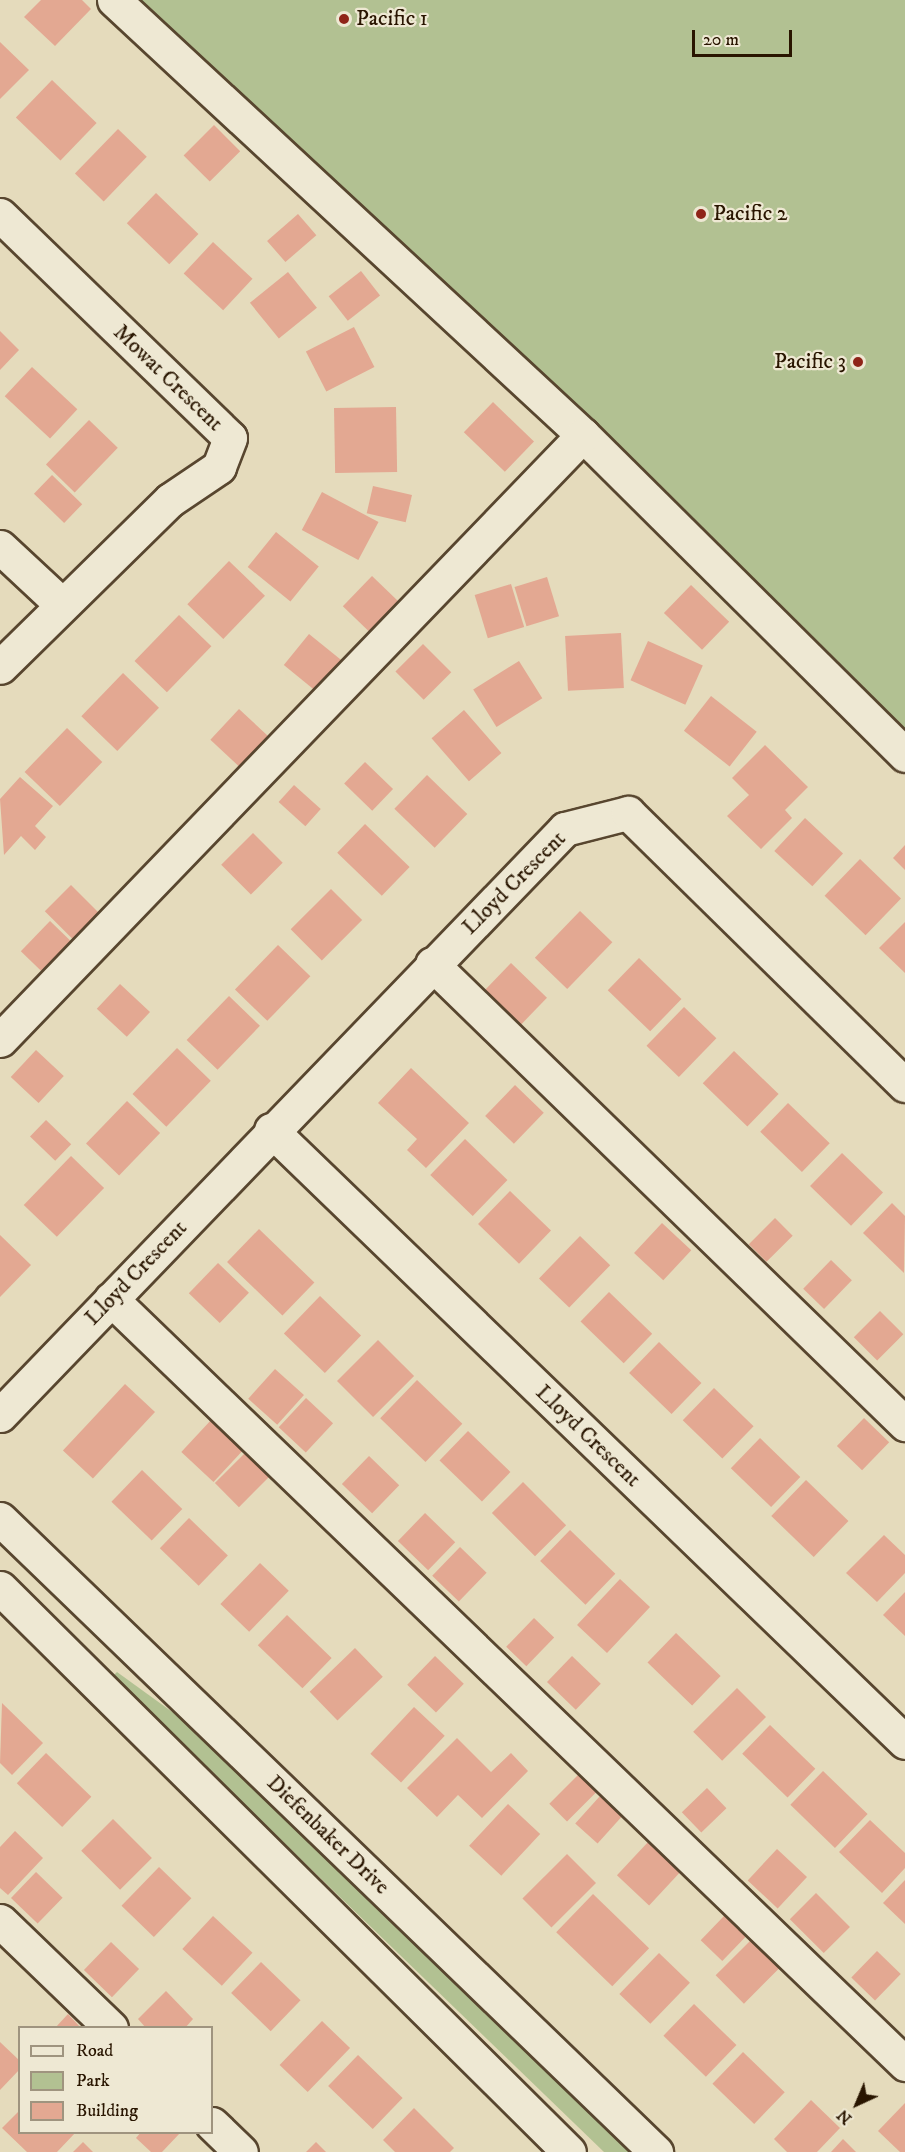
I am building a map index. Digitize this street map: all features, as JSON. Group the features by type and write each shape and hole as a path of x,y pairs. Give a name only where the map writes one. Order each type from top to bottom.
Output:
{"street":[{"path":"114,0 583,435 905,755"},
{"name":"Mowat Crescent","path":"0,215 230,438 219,467 170,500 60,603 0,667"},
{"path":"0,1040 583,435"},
{"path":"0,547 60,603"},
{"name":"Lloyd Crescent","path":"0,1414 271,1130 565,829 628,813 905,1085"},
{"path":"432,964 905,1424"},
{"name":"Lloyd Crescent","path":"271,1130 905,1742"},
{"path":"111,1299 905,2064"},
{"name":"Diefenbaker Drive","path":"0,1519 656,2152"},
{"path":"0,1588 569,2152"},
{"path":"0,1921 109,2026"},
{"path":"213,2125 241,2152"}],"green space":[{"path":"119,0 905,0 905,761"},
{"path":"117,1672 193,1727 634,2152 604,2152 112,1677"}],"building":[{"path":"41,0 82,0 91,9 55,46 24,17"},
{"path":"0,42 29,70 0,99"},
{"path":"52,80 97,123 60,160 16,117"},
{"path":"214,125 240,151 210,182 184,155"},
{"path":"118,129 147,157 104,201 75,174"},
{"path":"156,193 198,234 169,264 127,223"},
{"path":"298,214 316,235 285,262 267,241"},
{"path":"213,242 252,279 223,310 184,273"},
{"path":"361,271 380,295 348,321 329,296"},
{"path":"288,272 317,308 279,339 250,303"},
{"path":"354,327 374,367 326,392 306,352"},
{"path":"0,331 19,350 0,370"},
{"path":"32,367 77,409 50,439 5,396"},
{"path":"493,402 534,442 505,472 464,432"},
{"path":"396,407 397,472 335,473 334,408"},
{"path":"89,420 118,448 75,492 46,465"},
{"path":"52,475 82,504 64,523 34,494"},
{"path":"373,486 412,495 406,522 367,513"},
{"path":"322,492 379,522 358,560 302,530"},
{"path":"276,532 319,567 290,602 248,567"},
{"path":"229,561 265,596 223,639 187,604"},
{"path":"372,576 400,603 371,633 343,606"},
{"path":"547,577 559,616 526,626 514,587"},
{"path":"511,584 524,627 488,638 475,595"},
{"path":"691,585 729,622 702,650 664,613"},
{"path":"179,615 211,646 167,692 135,661"},
{"path":"621,633 624,688 568,691 565,636"},
{"path":"309,634 342,661 317,692 284,665"},
{"path":"648,641 703,665 685,705 631,680"},
{"path":"423,644 451,672 424,700 395,672"},
{"path":"519,661 542,698 497,727 473,690"},
{"path":"123,673 159,708 117,751 81,716"},
{"path":"711,696 757,732 730,766 684,731"},
{"path":"239,709 271,739 243,770 210,740"},
{"path":"464,710 501,753 469,781 432,738"},
{"path":"67,728 102,762 60,806 25,772"},
{"path":"765,745 808,787 785,810 792,818 761,849 727,816 749,795 732,778"},
{"path":"365,762 393,789 372,811 344,784"},
{"path":"427,775 467,814 435,848 394,809"},
{"path":"20,777 53,806 35,826 46,837 35,850 21,836 4,855 0,799"},
{"path":"294,785 321,809 305,826 279,802"},
{"path":"805,818 843,853 812,886 774,851"},
{"path":"365,824 410,867 382,896 337,853"},
{"path":"253,833 283,863 251,895 221,865"},
{"path":"905,845 905,870 893,858"},
{"path":"860,859 901,899 866,935 825,896"},
{"path":"71,885 99,913 73,939 45,911"},
{"path":"331,889 362,920 322,960 291,929"},
{"path":"580,911 612,942 567,989 535,958"},
{"path":"50,921 73,943 44,973 21,951"},
{"path":"905,922 905,973 879,948"},
{"path":"278,945 310,976 267,1021 235,990"},
{"path":"639,958 681,999 650,1031 608,990"},
{"path":"511,963 547,998 517,1029 481,994"},
{"path":"120,984 150,1012 127,1037 97,1009"},
{"path":"229,996 260,1026 218,1070 187,1040"},
{"path":"684,1007 716,1038 679,1077 646,1046"},
{"path":"177,1048 211,1081 166,1127 133,1094"},
{"path":"36,1050 64,1076 39,1103 11,1077"},
{"path":"734,1051 779,1094 747,1126 703,1083"},
{"path":"411,1068 469,1123 426,1168 407,1150 417,1139 378,1103"},
{"path":"515,1085 544,1113 514,1144 485,1116"},
{"path":"127,1101 160,1133 119,1175 86,1143"},
{"path":"788,1103 830,1143 802,1172 760,1132"},
{"path":"46,1120 71,1144 55,1161 30,1137"},
{"path":"465,1139 507,1180 473,1216 430,1175"},
{"path":"842,1153 883,1193 851,1226 810,1186"},
{"path":"71,1156 104,1188 57,1237 24,1205"},
{"path":"510,1191 551,1231 519,1264 478,1224"},
{"path":"892,1203 905,1216 904,1273 863,1233"},
{"path":"775,1218 793,1236 767,1262 749,1244"},
{"path":"662,1223 691,1250 663,1280 634,1253"},
{"path":"259,1229 314,1282 282,1316 227,1262"},
{"path":"0,1235 31,1265 0,1297"},
{"path":"580,1236 610,1265 569,1308 539,1278"},
{"path":"831,1260 852,1280 824,1309 803,1289"},
{"path":"218,1263 249,1293 220,1323 189,1293"},
{"path":"609,1292 652,1334 624,1363 581,1321"},
{"path":"320,1296 361,1336 325,1373 284,1333"},
{"path":"880,1311 903,1334 877,1360 854,1337"},
{"path":"378,1340 414,1376 373,1417 337,1381"},
{"path":"659,1342 701,1383 672,1414 629,1373"},
{"path":"275,1369 304,1395 277,1425 248,1399"},
{"path":"417,1380 462,1424 426,1462 380,1418"},
{"path":"125,1384 155,1412 93,1479 63,1451"},
{"path":"714,1388 754,1426 722,1459 683,1420"},
{"path":"306,1398 333,1423 306,1452 279,1427"},
{"path":"864,1418 889,1442 862,1470 837,1446"},
{"path":"212,1419 244,1449 213,1482 181,1452"},
{"path":"468,1431 510,1472 482,1501 440,1460"},
{"path":"760,1438 800,1477 771,1507 731,1468"},
{"path":"246,1452 270,1476 239,1507 215,1483"},
{"path":"369,1456 399,1485 372,1513 342,1484"},
{"path":"142,1470 182,1509 152,1541 111,1502"},
{"path":"806,1480 848,1521 814,1557 771,1516"},
{"path":"523,1482 566,1525 535,1556 492,1513"},
{"path":"425,1513 455,1542 428,1570 398,1541"},
{"path":"189,1518 228,1556 199,1586 160,1548"},
{"path":"570,1530 615,1574 585,1605 540,1561"},
{"path":"884,1535 905,1555 905,1573 877,1602 846,1573"},
{"path":"460,1547 487,1573 459,1601 432,1576"},
{"path":"260,1563 289,1591 249,1632 220,1604"},
{"path":"620,1579 650,1607 607,1653 577,1625"},
{"path":"905,1592 905,1636 883,1615"},
{"path":"287,1615 332,1658 302,1688 258,1645"},
{"path":"534,1618 554,1637 526,1666 506,1647"},
{"path":"676,1633 721,1676 692,1706 648,1662"},
{"path":"355,1648 383,1677 337,1721 310,1692"},
{"path":"435,1656 464,1684 436,1713 407,1685"},
{"path":"572,1656 601,1684 576,1710 547,1682"},
{"path":"737,1688 766,1717 722,1761 693,1732"},
{"path":"2,1703 43,1743 12,1775 0,1763"},
{"path":"414,1707 445,1736 401,1782 370,1754"},
{"path":"770,1725 815,1769 788,1798 742,1754"},
{"path":"457,1738 491,1772 511,1753 528,1771 482,1818 458,1795 437,1817 407,1788"},
{"path":"46,1753 91,1797 62,1827 17,1783"},
{"path":"823,1771 868,1814 835,1848 790,1805"},
{"path":"579,1774 597,1792 567,1821 549,1804"},
{"path":"707,1788 726,1808 701,1832 682,1812"},
{"path":"600,1796 622,1816 598,1844 575,1823"},
{"path":"508,1804 540,1834 501,1876 469,1846"},
{"path":"113,1819 152,1858 120,1890 81,1851"},
{"path":"870,1820 905,1853 905,1868 882,1893 839,1852"},
{"path":"15,1831 43,1858 8,1895 0,1888 0,1847"},
{"path":"649,1841 681,1871 649,1905 617,1875"},
{"path":"777,1849 807,1877 778,1908 748,1880"},
{"path":"567,1854 596,1883 551,1928 522,1899"},
{"path":"159,1867 191,1898 154,1937 121,1906"},
{"path":"36,1872 63,1898 38,1924 11,1898"},
{"path":"905,1880 905,1924 883,1903"},
{"path":"816,1893 850,1927 824,1953 790,1919"},
{"path":"593,1894 649,1948 612,1986 556,1932"},
{"path":"725,1915 747,1936 722,1961 701,1940"},
{"path":"213,1916 252,1953 222,1986 182,1949"},
{"path":"751,1940 779,1968 744,2004 716,1975"},
{"path":"111,1942 139,1969 112,1997 84,1970"},
{"path":"877,1951 901,1974 875,2001 851,1978"},
{"path":"659,1953 690,1983 650,2024 619,1994"},
{"path":"261,1962 301,2000 271,2031 231,1993"},
{"path":"166,1991 193,2019 187,2026 144,2026 138,2019"},
{"path":"694,2004 736,2045 706,2077 663,2036"},
{"path":"68,2014 79,2026 57,2026"},
{"path":"322,2021 350,2048 308,2092 280,2065"},
{"path":"0,2042 18,2059 18,2071 0,2090"},
{"path":"743,2052 785,2092 754,2124 712,2084"},
{"path":"358,2055 403,2098 373,2129 328,2086"},
{"path":"811,2100 840,2128 817,2152 787,2152 774,2139"},
{"path":"905,2103 905,2152 900,2152 878,2131"},
{"path":"414,2108 454,2148 450,2152 395,2152 383,2140"},
{"path":"18,2112 18,2134 74,2134 57,2152 27,2152 2,2128"},
{"path":"139,2134 179,2134 162,2152 151,2152 136,2138"},
{"path":"843,2139 856,2152 831,2152"},
{"path":"83,2142 93,2152 73,2152"},
{"path":"316,2142 326,2152 306,2152"}],"place":[{"name":"Pacific 1","path":"344,19"},
{"name":"Pacific 2","path":"701,214"},
{"name":"Pacific 3","path":"858,362"}]}
